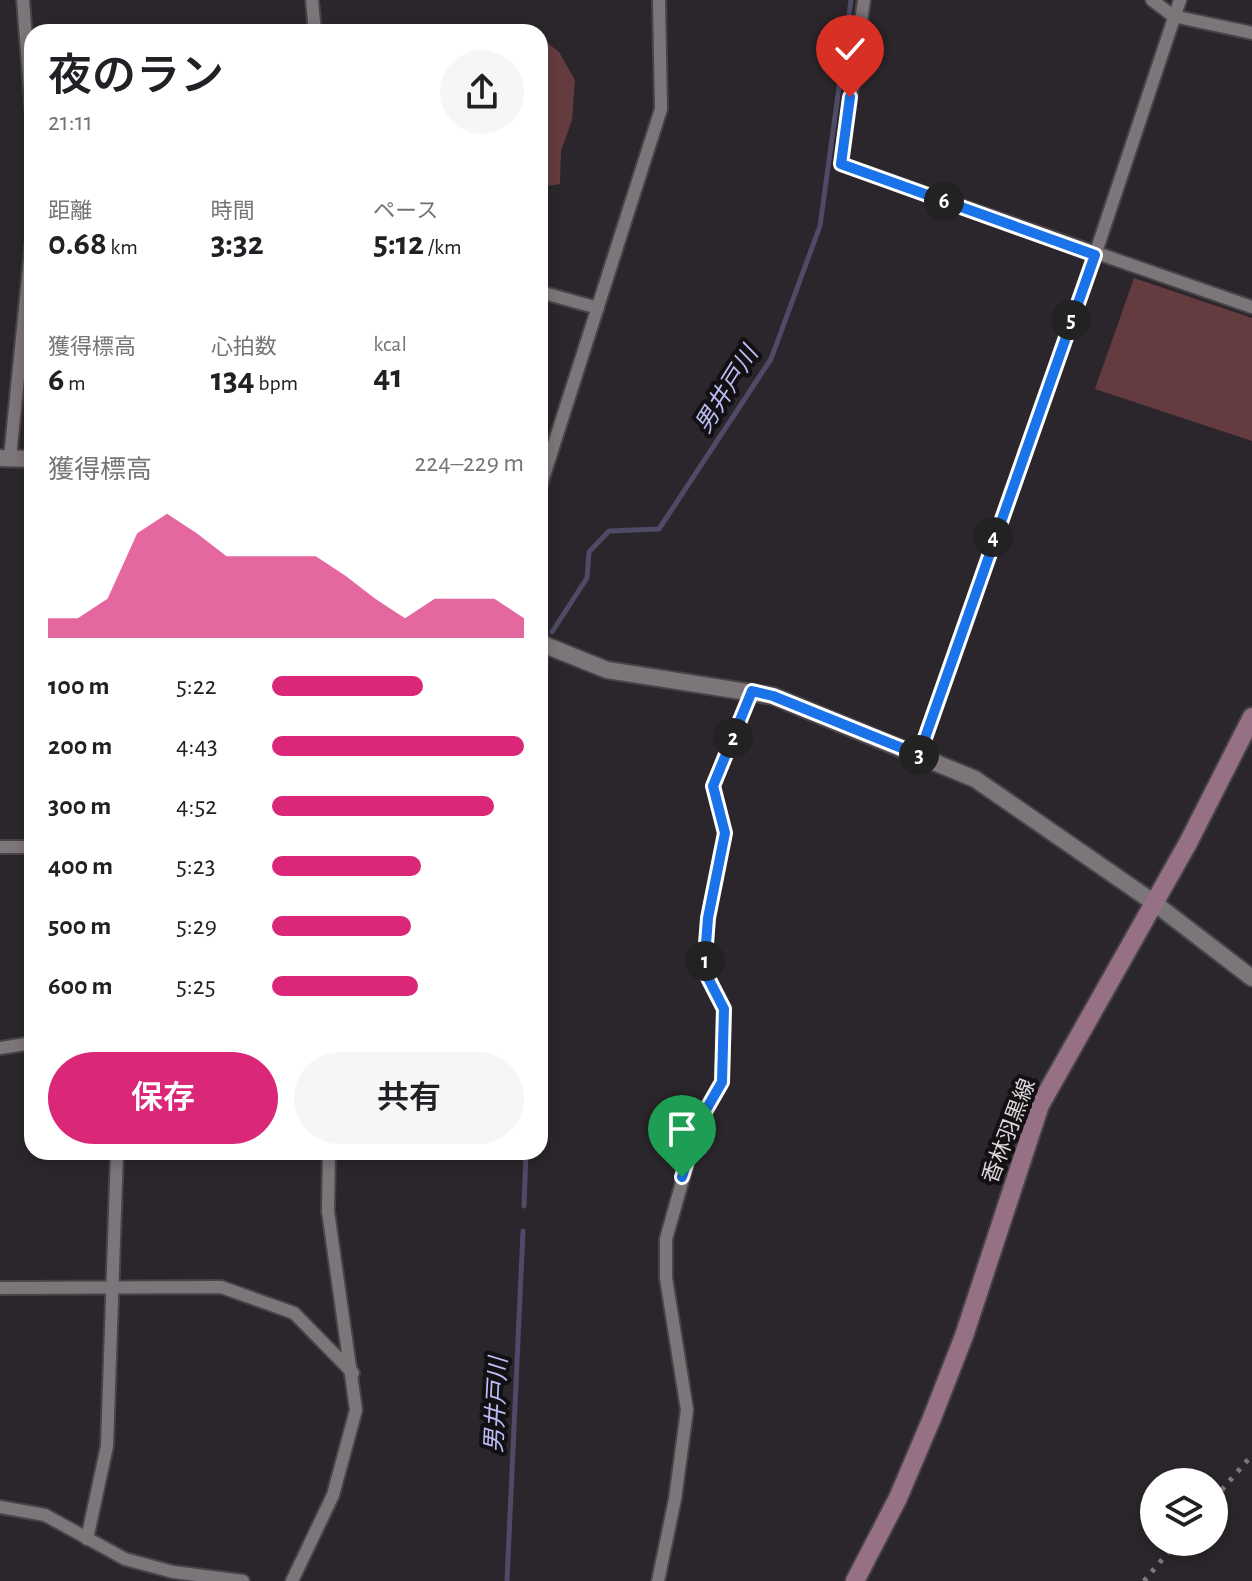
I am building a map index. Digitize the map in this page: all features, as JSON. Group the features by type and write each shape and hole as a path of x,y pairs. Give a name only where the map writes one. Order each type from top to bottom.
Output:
{"main road":[{"name":"香林羽黒線","path":"855,1581 898,1498 943,1391 1040,1105 1188,843 1252,717"}],"street":[{"path":"23,0 25,24"},
{"path":"312,0 314,24"},
{"path":"548,463 661,109 659,0"},
{"path":"864,0 841,164 1095,255 1252,307"},
{"path":"1152,0 1173,16 1252,33"},
{"path":"919,755 1095,255 1180,0"},
{"path":"548,294 598,308"},
{"path":"5,458 24,303"},
{"path":"548,646 607,670 773,696 975,779 1153,902 1252,978"},
{"path":"658,1581 675,1499 687,1410 666,1278 666,1239 699,1122 722,1082 724,1009 704,970 708,918 725,833 713,786 752,691"},
{"path":"0,847 24,847"},
{"path":"0,1048 24,1044"},
{"path":"87,1539 107,1446 117,1160"},
{"path":"292,1581 333,1495 356,1410 328,1211 329,1160"},
{"path":"0,1288 221,1287 294,1313 353,1373"},
{"path":"0,1507 45,1515 125,1559 173,1576 243,1581"}],"shaded area":[{"path":"548,43 559,52 575,80 572,120 561,151 560,184 548,186"},
{"path":"1134,278 1252,318 1252,441 1095,389"}],"waterway":[{"name":"男井戸川","path":"552,632 587,578 589,552 609,531 659,529 771,359 820,226 851,0"},
{"name":"男井戸川","path":"524,1206 526,1160"},
{"name":"男井戸川","path":"507,1581 523,1231"}],"railway":[{"path":"1228,1483 1252,1455"},
{"path":"1144,1581 1165,1556"}],"route":[{"path":"682,1177 699,1122 722,1082 724,1009 704,970 708,918 724,851 725,833 713,786 752,691 773,696 919,755 1039,405 1095,255 841,164 850,97"}]}
